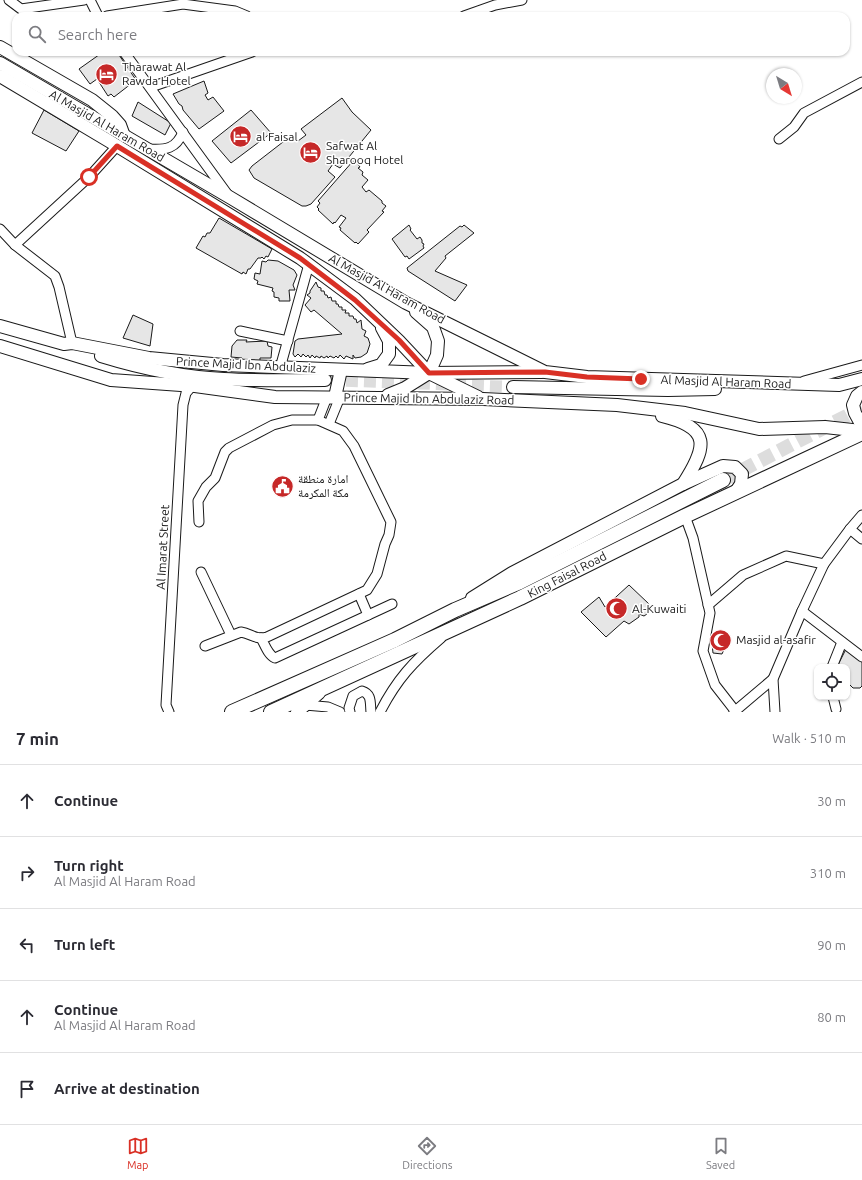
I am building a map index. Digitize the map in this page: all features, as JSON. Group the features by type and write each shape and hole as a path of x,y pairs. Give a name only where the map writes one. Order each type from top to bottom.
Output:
{"highway":[{"name":"King Faisal Road","path":"270,712 520,598 685,516 862,432"},
{"name":"King Faisal Road","path":"232,712 388,643 520,582 723,480"}],"main road":[{"path":"0,47 12,54"},
{"path":"16,56 92,100 112,116 120,125 121,141"},
{"name":"Al Masjid Al Haram Road","path":"0,63 309,264 355,300 399,340 429,373 483,399"},
{"name":"Al Masjid Al Haram Road","path":"0,77 121,141 146,149 406,303 545,372 587,377 839,385 862,379"},
{"path":"381,398 405,388 429,373 437,355 438,341 433,327 406,303"},
{"path":"360,371 381,365 389,354 389,341 378,322"},
{"name":"Prince Majid Ibn Abdulaziz","path":"0,326 68,344 129,364 190,376 224,379 325,380"},
{"name":"Prince Majid Ibn Abdulaziz","path":"68,344 149,358 223,366 429,373 545,372"},
{"name":"Prince Majid Ibn Abdulaziz Road","path":"0,346 110,380 192,386 275,397 483,399 617,405 685,413 759,429 825,428 862,432"},
{"path":"334,397 341,370"},
{"path":"513,387 668,390 839,385"},
{"path":"862,392 857,396 853,404 855,413 862,426"},
{"path":"617,405 674,419 691,427 700,437 702,448 696,465 683,484"},
{"path":"436,620 512,573 683,484 723,466 735,467 742,474 741,484 735,492"},
{"path":"301,708 324,688"}],"street":[{"path":"9,0 21,8 84,0"},
{"path":"90,0 96,12"},
{"path":"475,12 495,5 522,0"},
{"path":"132,12 183,4 237,12"},
{"path":"127,56 231,198"},
{"path":"151,87 240,56"},
{"path":"779,139 794,127 804,113 862,82"},
{"path":"146,149 171,147 179,141 183,132"},
{"path":"15,245 89,177 121,141"},
{"path":"0,229 15,245 55,276 59,287 68,344"},
{"path":"280,368 309,264"},
{"path":"240,331 288,341"},
{"path":"795,384 862,365"},
{"path":"171,384 180,396 183,405"},
{"name":"Al Imarat Street","path":"166,710 183,405 186,393 192,386"},
{"path":"318,420 334,397"},
{"path":"329,424 334,397"},
{"path":"199,522 198,502 206,487 215,478 225,452 229,448 282,422 300,419 318,420 343,432 354,446 391,522 389,535 377,574 367,590 261,638 241,632 206,646"},
{"path":"685,516 693,538 710,613 703,652 715,686 735,712 773,679 824,564 862,515"},
{"path":"850,529 862,539"},
{"path":"708,605 743,575 786,556 824,564"},
{"path":"201,572 231,635"},
{"path":"359,594 368,615"},
{"path":"261,638 269,653 275,658 392,604"},
{"path":"802,611 862,657"},
{"path":"380,712 390,693 403,674 419,657 450,631"},
{"path":"833,664 842,642"},
{"path":"773,679 775,712"},
{"path":"350,712 349,708 353,696 362,691 367,693 370,698 371,712"},
{"path":"834,700 836,708"},
{"path":"301,708 328,707 340,712"}],"building":[{"name":"Tharawat Al Rawda Hotel","path":"97,56 120,56 136,80 114,97 111,94 108,96 97,79 90,84 79,69"},
{"path":"204,81 208,93 205,95 208,100 213,97 224,111 199,129 183,110 182,106 173,94"},
{"name":"Safwat Al Sharooq Hotel","path":"342,98 352,112 371,130 340,168 333,164 328,171 335,177 311,204 302,206 254,178 249,170 252,166 292,135 298,141 306,135 301,129"},
{"path":"138,102 171,123 165,135 132,116"},
{"path":"44,110 79,131 66,151 32,133"},
{"name":"al Faisal","path":"251,110 271,133 231,163 212,141"},
{"path":"353,161 357,163 360,167 358,168 363,172 362,175 368,180 362,187 366,192 369,190 386,206 382,211 384,212 367,230 369,232 358,244 340,230 341,228 339,227 346,218 341,215 333,224 318,210 319,209 317,207 320,203 318,201"},
{"path":"219,218 272,249 268,257 266,256 264,259 262,257 258,258 250,269 248,269 246,274 243,272 242,274 196,248 203,236 205,237 207,233 210,233"},
{"path":"409,225 410,230 417,239 420,237 422,240 424,248 409,259 407,256 405,257 392,239"},
{"path":"464,225 474,233 445,256 446,258 435,271 467,285 455,301 408,271 407,268 460,226 462,227"},
{"path":"268,260 278,261 294,270 297,275 293,285 295,290 289,290 290,301 279,301 279,298 274,297 274,292 272,291 273,288 257,284 258,281 254,279 255,273 260,274 262,261 266,262"},
{"path":"316,282 318,287 321,288 321,291 324,291 328,298 331,297 332,301 336,301 336,304 338,304 339,307 342,307 342,310 346,310 345,313 349,313 349,316 353,316 357,323 361,320 362,329 366,331 364,336 368,338 370,344 367,353 361,357 355,358 353,355 353,359 346,356 344,359 340,355 338,358 336,356 334,358 330,356 328,358 327,356 324,358 321,356 320,358 316,356 315,358 312,355 310,358 308,355 306,357 303,354 301,357 298,354 295,357 293,354 295,341 298,339 342,334 314,310 311,312 305,305 311,298 307,295 310,293"},
{"path":"133,315 153,324 150,346 123,338"},
{"path":"237,340 247,340 246,342 267,341 268,346 272,347 271,358 260,358 260,363 242,363 242,358 231,357 232,346"},
{"name":"Al-Kuwaiti","path":"629,585 649,604 647,614 644,616 639,614 639,617 629,624 624,621 606,637 581,612 599,597 605,607"},
{"name":"Masjid al-asafir","path":"717,633 730,636 722,654 713,653 712,644"},
{"path":"846,649 862,661 862,686 860,688 853,688 850,685 850,664 838,664"}],"tunnel":[{"path":"328,380 513,387"},
{"path":"723,480 862,408"}],"place":[{"name":"Tharawat Al Rawda Hotel","path":"107,74"},
{"name":"al Faisal","path":"241,137"},
{"name":"Safwat Al Sharooq Hotel","path":"311,153"},
{"name":"امارة منطقة مكة المكرمة","path":"282,486"},
{"name":"Al-Kuwaiti","path":"616,609"},
{"name":"Masjid al-asafir","path":"721,640"}],"route":[{"path":"89,177 117,146 300,258 355,300 399,340 429,373 545,372 587,377 641,379"}]}
